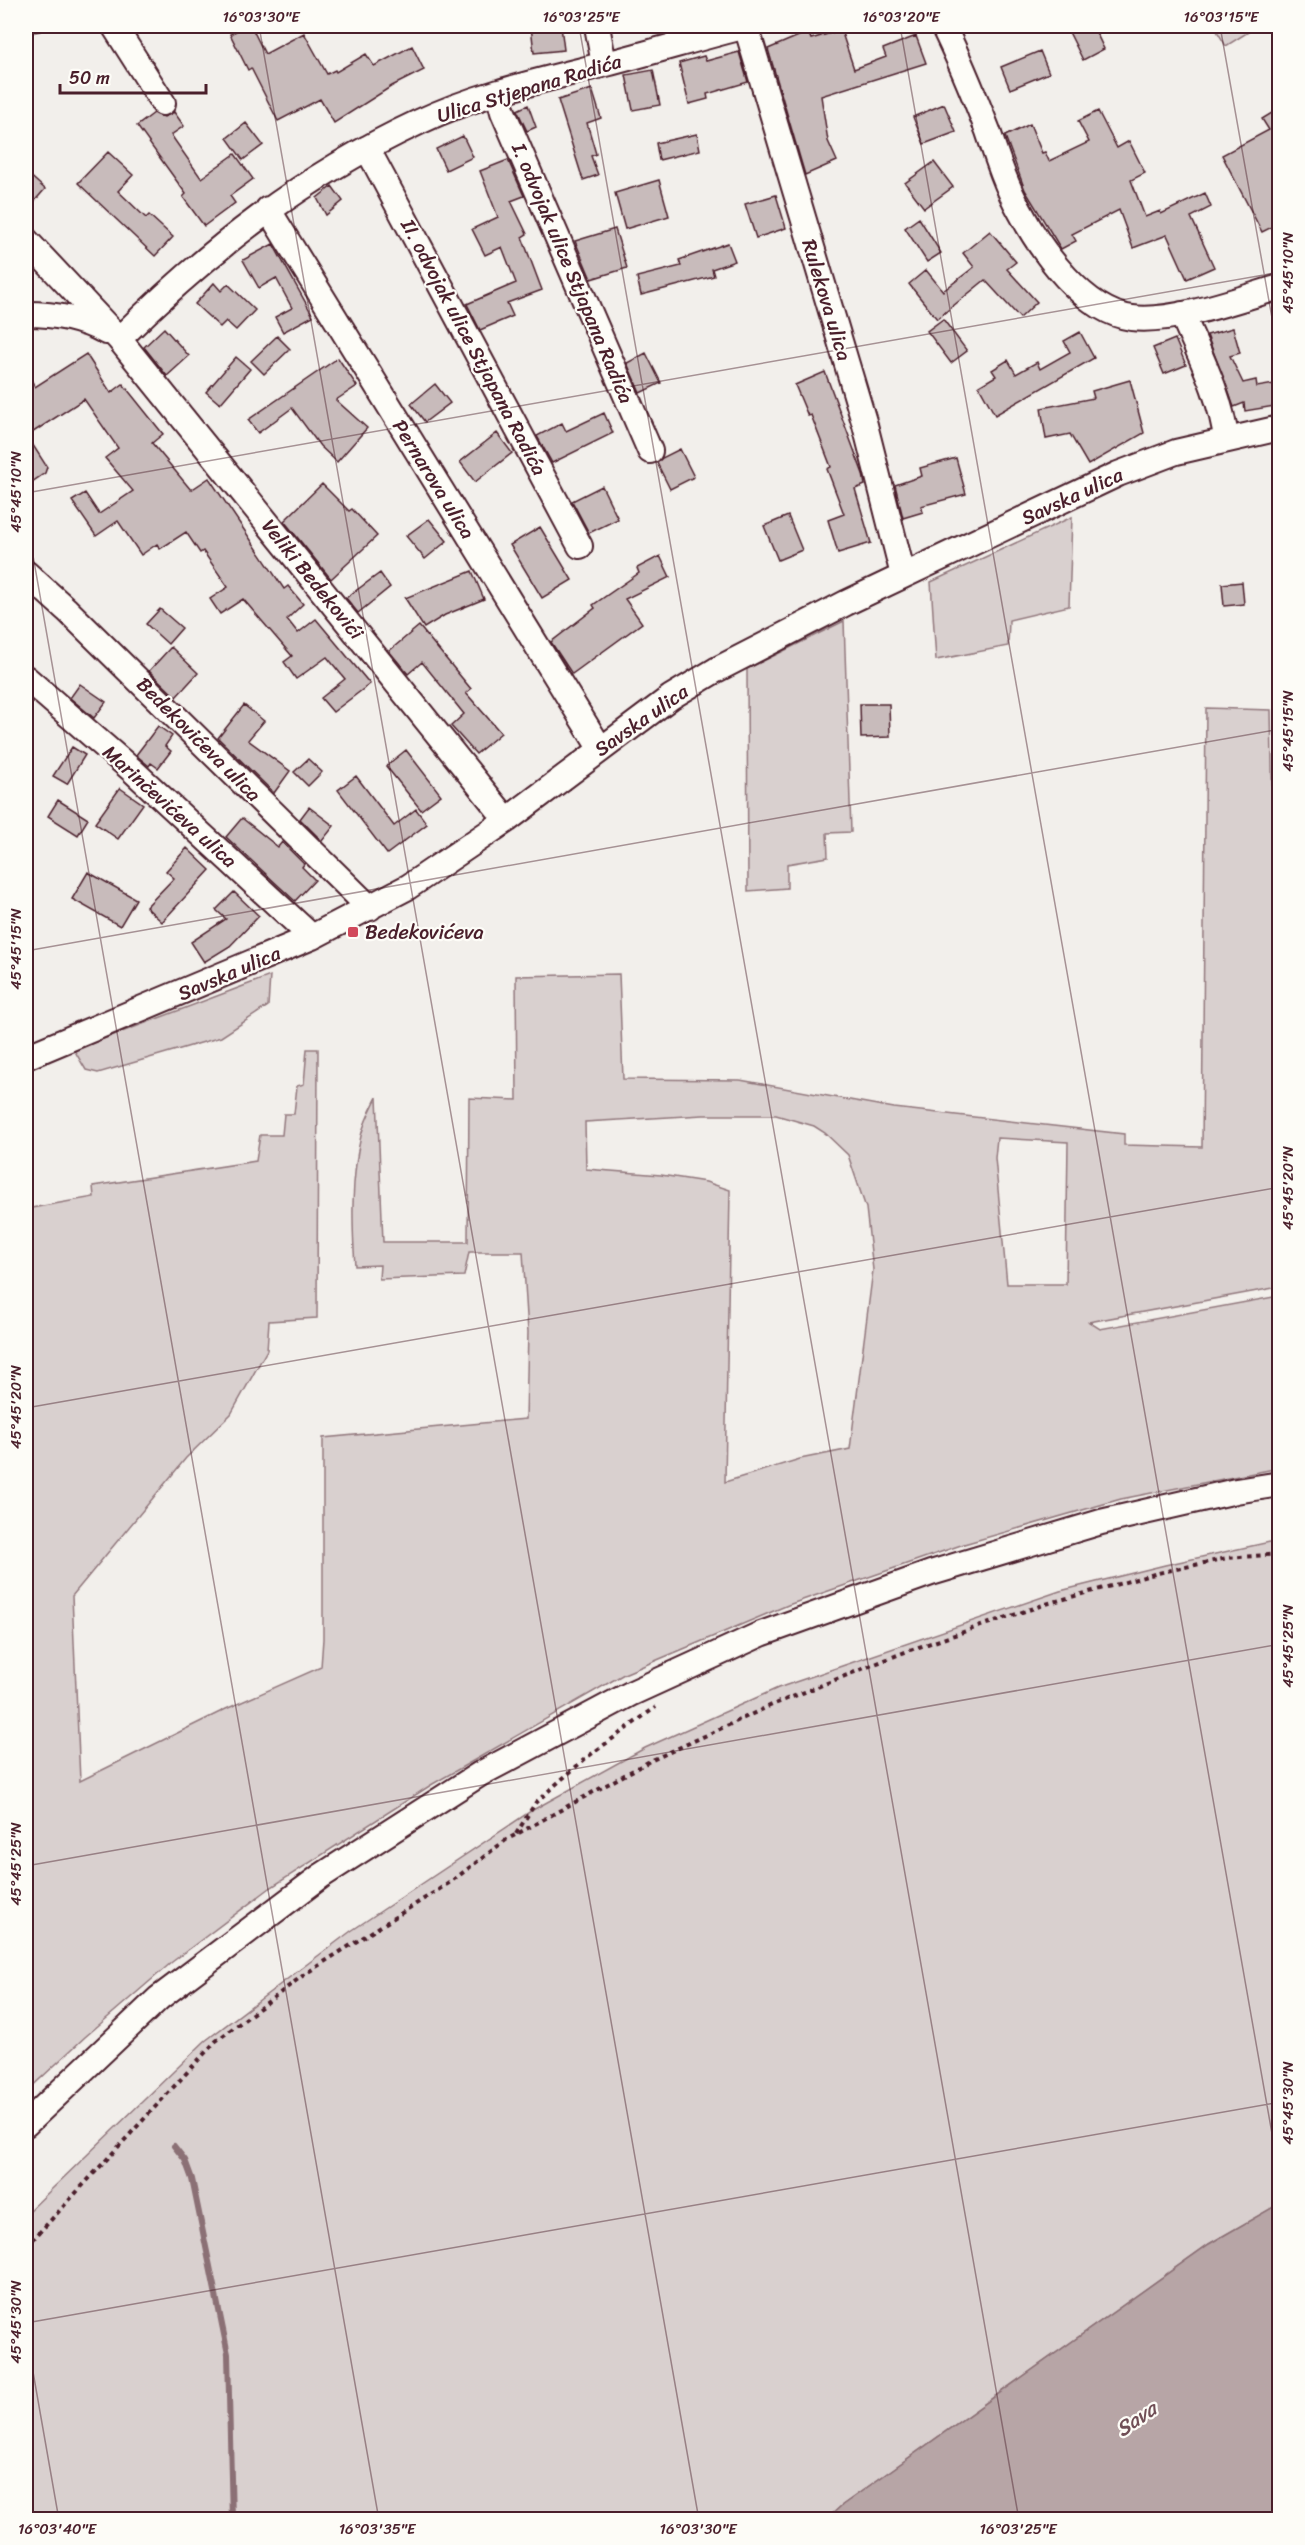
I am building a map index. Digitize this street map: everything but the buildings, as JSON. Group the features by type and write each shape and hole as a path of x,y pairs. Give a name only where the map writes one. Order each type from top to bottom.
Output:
{"street":[{"path":"114,26 163,103"},
{"path":"597,26 604,64"},
{"name":"Ulica Stjepana Radića","path":"119,339 209,255 268,209 367,148 420,121 547,78 746,26"},
{"name":"Rulekova ulica","path":"746,26 865,426 903,575"},
{"path":"943,26 957,54 1019,210 1035,238 1070,281 1092,302 1120,315 1150,319 1182,314 1280,287"},
{"name":"I. odvojak ulice Stjapana Radića","path":"498,93 503,112 650,451"},
{"name":"II. odvojak ulice Stjapana Radića","path":"367,148 580,546"},
{"name":"Pernarova ulica","path":"268,209 600,748"},
{"name":"Veliki Bedekovići","path":"26,240 119,339 507,820"},
{"path":"26,314 59,315 79,320 119,339"},
{"path":"1182,314 1221,409 1226,439"},
{"name":"Savska ulica","path":"26,1057 312,937 370,908 408,887 507,820 600,748 671,697 716,670 903,575 1118,474 1176,452 1280,428"},
{"name":"Bedekovićeva ulica","path":"26,573 75,618 370,908"},
{"name":"Marinčevićeva ulica","path":"26,678 132,770 312,937"},
{"path":"26,2124 159,1998 321,1876 480,1774 632,1693 761,1634 932,1573 1101,1522 1236,1491 1280,1484"}],"path":[{"path":"26,2247 140,2120 216,2041 305,1974 449,1882 516,1834 648,1762 772,1705 910,1650 1046,1604 1158,1573 1227,1558 1280,1554"},
{"path":"516,1834 536,1802 586,1758 662,1703"}],"shaded area":[{"path":"1214,26 1258,26 1226,46"},
{"path":"1072,517 1069,606 1009,620 1008,646 936,660 931,582"},
{"path":"844,621 851,832 827,833 828,857 787,864 787,888 748,891 747,669"},
{"path":"1206,708 1271,710 1279,1143 1279,1287 1089,1322 1100,1329 1279,1296 1279,1468 1121,1499 964,1544 788,1605 624,1674 431,1785 270,1888 172,1962 85,2037 26,2092 26,1209 94,1197 93,1186 256,1161 260,1135 282,1135 284,1114 294,1114 297,1086 304,1084 307,1049 318,1049 317,1318 269,1321 267,1350 231,1414 186,1458 72,1596 80,1781 226,1709 321,1667 323,1438 526,1419 528,1332 523,1252 469,1252 464,1276 379,1279 380,1265 355,1266 353,1233 354,1184 358,1152 364,1126 377,1097 383,1242 468,1242 469,1098 517,1100 516,976 619,974 623,1079 740,1080 894,1108 1124,1134 1124,1145 1202,1147","holes":["703,1115 776,1115 814,1126 825,1133 848,1155 866,1208 873,1270 850,1449 800,1459 725,1482 730,1190 706,1182 661,1175 586,1169 585,1122","997,1138 1068,1142 1066,1284 1007,1284 995,1158"]},
{"path":"270,976 268,1006 221,1037 98,1073 86,1070 74,1050"},
{"path":"1279,1540 1279,2204 1209,2244 841,2506 827,2519 26,2519 26,2214 205,2041 351,1931 531,1811 645,1748 778,1688 1060,1591"}],"water":[{"name":"Sava","path":"1279,2204 1279,2515 1273,2520 827,2519 841,2506 1209,2244"}],"waterway":[{"path":"174,2146 185,2160 192,2179 228,2354 232,2520"}],"place":[{"name":"Bedekovićeva","path":"353,932"}]}
